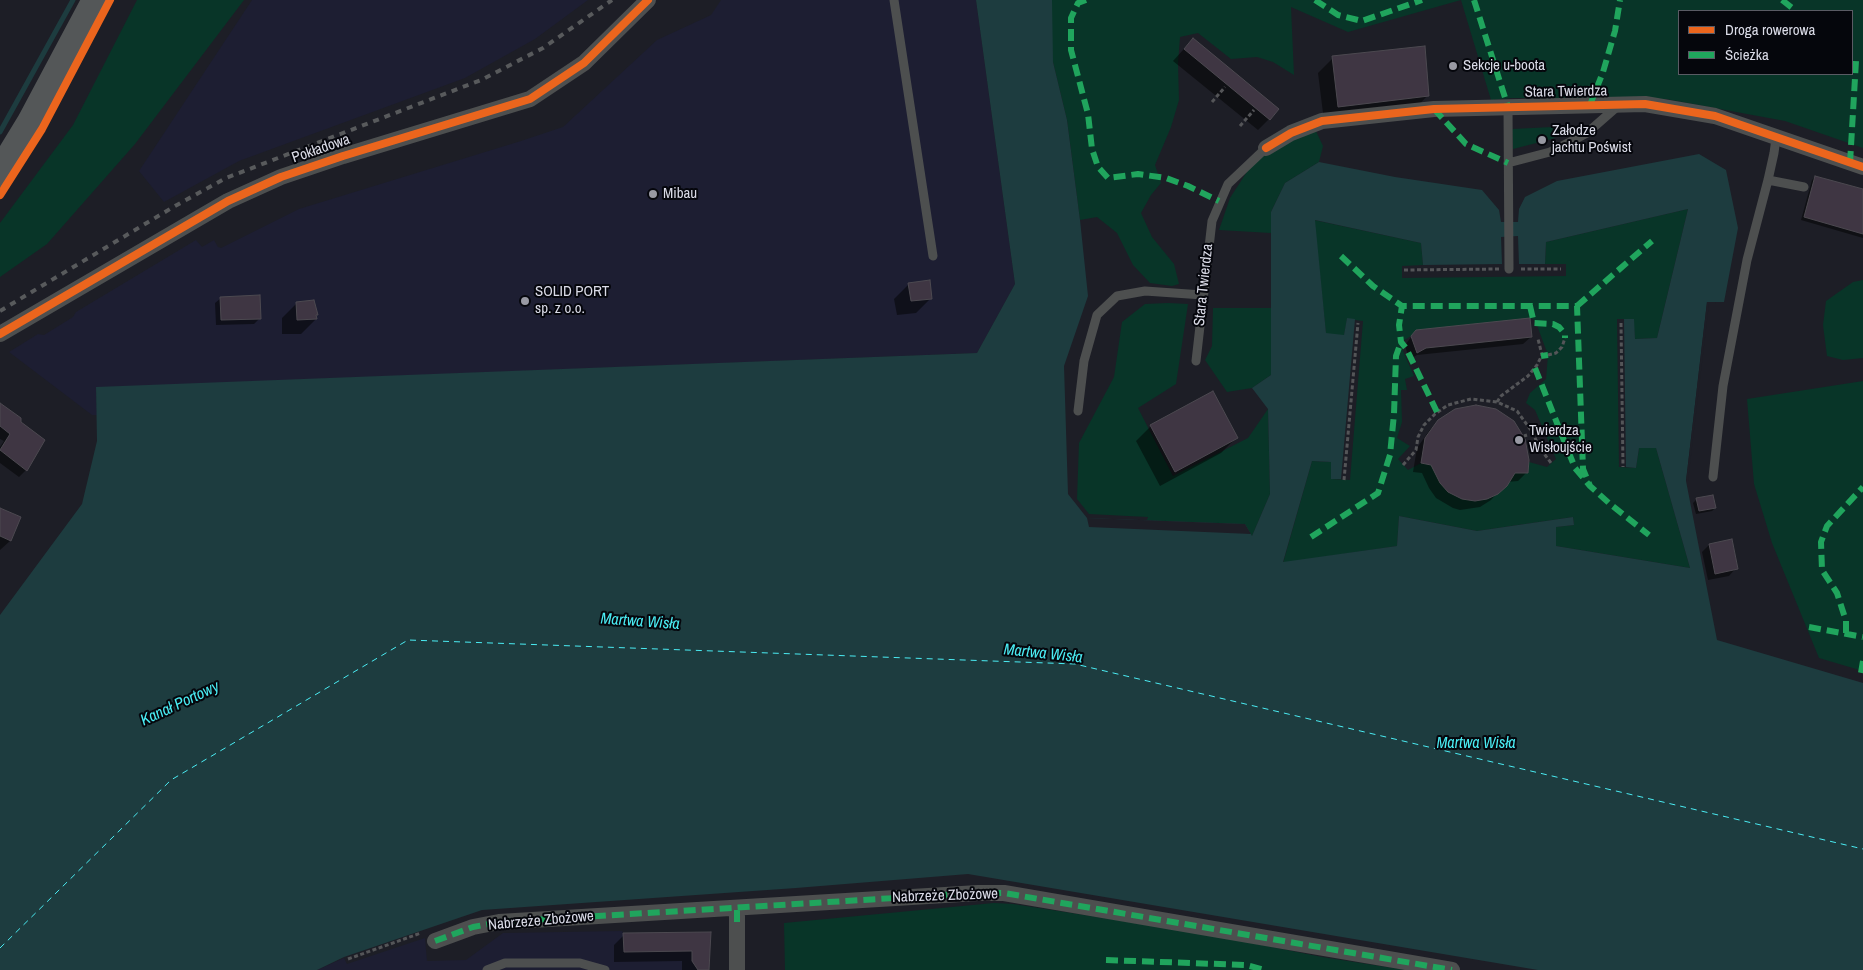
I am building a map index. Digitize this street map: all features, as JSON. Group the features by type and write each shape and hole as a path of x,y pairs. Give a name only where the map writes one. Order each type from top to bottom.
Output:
{"highway":[{"path":"0,173 96,0"}],"street":[{"name":"Pokładowa","path":"0,334 228,201 281,178 343,156 530,99 584,63 648,0"},
{"name":"Stara Twierdza","path":"1266,148 1291,133 1322,121 1434,109 1645,104 1715,116 1863,167"},
{"name":"Nabrzeże Zbożowe","path":"435,941 473,927 499,922 737,915 978,893 1004,893 1452,970"},
{"path":"737,915 737,970"}],"lane":[{"path":"894,0 933,256"},
{"path":"1508,163 1550,152 1570,142 1587,133 1621,104"},
{"name":"Stara Twierdza","path":"1508,107 1510,269"},
{"path":"1713,477 1727,366 1747,260 1768,180 1776,138"},
{"name":"Stara Twierdza","path":"1196,361 1212,221 1219,201 1228,184 1266,148"},
{"path":"1768,180 1804,187"},
{"path":"1078,410 1084,361 1097,315 1118,296 1145,291 1203,295"},
{"path":"486,970 506,963 580,963 605,970"}],"path":[{"path":"1212,102 1225,86"},
{"path":"1240,126 1254,110"},
{"path":"1404,270 1561,269"},
{"path":"1621,323 1623,467"},
{"path":"1344,480 1358,324"},
{"path":"1548,355 1562,347 1565,338"},
{"path":"1497,402 1501,396 1528,376 1537,365 1542,355 1538,339"},
{"path":"1403,465 1416,450 1418,437 1424,425 1434,414 1448,405 1471,399 1497,402 1517,411 1551,463"}],"shaded area":[{"path":"137,0 244,0 135,144 47,244 0,277 0,223 73,125"},
{"path":"252,0 588,0 535,39 465,78 239,161 164,202 139,171"},
{"path":"721,0 976,0 1015,284 977,353 96,388 97,415 92,415 9,352 38,334 44,335 73,317 76,312 196,240 202,247 214,240 218,247 221,248 299,209 563,127 657,40 711,15"},
{"path":"1025,0 1461,0 1348,32 1291,7 1294,75 1273,62 1257,57 1231,59 1198,33 1180,37 1178,64 1179,100 1171,127 1155,165 1161,183 1151,195 1141,213 1152,237 1174,264 1179,284 1172,286 1150,283 1133,265 1117,233 1097,217 1080,220 1067,120 1053,62"},
{"path":"1461,0 1863,0 1863,148 1785,121 1666,99 1512,98 1491,100"},
{"path":"1573,126 1552,139 1513,149 1512,129"},
{"path":"1315,129 1323,146 1319,162 1285,183 1271,212 1271,233 1219,230 1230,198 1252,164 1281,142"},
{"path":"1688,209 1657,338 1635,339 1633,319 1617,319 1619,467 1636,468 1639,448 1656,448 1690,568 1556,546 1556,527 1574,525 1573,517 1477,531 1399,516 1397,546 1283,563 1312,461 1331,462 1332,479 1350,480 1363,321 1347,319 1344,336 1326,334 1314,220 1421,243 1423,265 1402,266 1402,278 1566,276 1566,264 1545,264 1546,242","holes":["1530,318 1535,320 1548,355 1546,379 1530,393 1526,403 1535,410 1556,459 1547,467 1529,462 1528,472 1515,473 1507,486 1498,494 1479,501 1462,499 1448,492 1440,483 1433,465 1421,463 1408,470 1398,459 1410,446 1397,438 1402,422 1401,390 1407,390 1405,379 1414,376 1401,342 1417,330"]},
{"path":"1863,280 1863,358 1843,360 1827,356 1823,325 1826,301 1853,282"},
{"path":"1145,304 1188,304 1176,384 1138,408 1173,476 1248,438 1268,409 1270,494 1252,536 1147,520 1148,517 1089,514 1077,499 1079,443 1114,377 1122,322"},
{"path":"1213,308 1271,308 1271,375 1252,388 1227,392 1205,360 1212,346"},
{"path":"1863,381 1863,671 1819,658 1772,543 1754,484 1747,399"},
{"path":"994,903 1013,904 1123,921 1237,940 1322,957 1406,970 785,970 784,923"},
{"path":"622,931 623,933 711,932 709,970 317,970 344,958 347,964 425,938 427,961 466,960 503,933"}],"water":[{"path":"976,0 1052,0 1053,62 1067,120 1088,296 1064,366 1068,494 1087,518 1245,524 1252,536 1270,494 1268,409 1252,388 1271,375 1271,212 1285,183 1319,162 1395,177 1482,190 1499,210 1501,222 1518,222 1519,209 1525,197 1557,181 1699,154 1726,170 1738,228 1724,302 1707,302 1686,481 1717,640 1863,683 1863,970 1538,970 968,874 482,910 344,957 317,970 0,970 0,615 82,504 97,441 96,387 977,353 1015,284","holes":["1688,209 1657,338 1635,339 1634,319 1624,319 1626,467 1636,468 1639,448 1656,448 1690,568 1556,546 1556,527 1574,525 1573,517 1477,531 1399,516 1397,546 1283,562 1312,461 1331,462 1331,479 1341,479 1355,319 1347,318 1344,335 1326,333 1315,220 1421,243 1423,265 1502,264 1501,237 1518,236 1519,264 1545,264 1546,242"]}],"pier":[{"path":"1707,302 1716,302 1715,304 1709,304 1688,481 1686,481"},
{"path":"1087,518 1245,524 1251,534 1089,527"}],"building":[{"path":"1193,38 1279,109 1270,120 1184,49"},
{"path":"1425,46 1429,96 1338,107 1332,56"},
{"path":"1815,176 1863,189 1863,234 1804,217"},
{"path":"930,280 932,299 911,301 908,283"},
{"path":"260,295 261,319 221,320 220,297"},
{"path":"314,300 318,315 316,315 317,319 297,320 296,302"},
{"path":"1530,318 1532,337 1426,348 1417,353 1411,336 1416,330"},
{"path":"1213,391 1238,438 1175,472 1150,425"},
{"path":"0,403 21,418 21,422 45,440 27,471 0,450 10,434 0,426"},
{"path":"1476,405 1496,409 1514,421 1525,439 1529,460 1528,473 1515,473 1507,486 1498,494 1487,499 1475,501 1462,499 1448,492 1440,483 1431,465 1421,463 1425,438 1438,420 1455,409"},
{"path":"1713,495 1716,508 1699,511 1696,498"},
{"path":"0,508 21,517 11,541 0,536"},
{"path":"1732,539 1738,569 1715,574 1709,544"},
{"path":"711,932 709,970 698,970 692,961 692,951 624,952 623,933"}],"waterway":[{"path":"0,132 73,0"}],"ferry route":[{"path":"0,948 171,780 408,640 1075,664 1863,849"}],"railway":[{"path":"0,311 175,206 226,178 481,80 543,48 612,0"}],"marked path":[{"path":"1086,0 1078,3 1071,18 1071,50 1088,114 1092,149 1098,167 1108,178 1138,174 1166,178 1219,201"},
{"path":"1315,0 1338,15 1362,21 1422,0"},
{"path":"1474,0 1508,107"},
{"path":"1590,105 1603,72 1615,31 1620,0"},
{"path":"1782,0 1795,10"},
{"path":"1850,163 1856,61"},
{"path":"1434,109 1466,144 1508,163"},
{"path":"1577,306 1652,241"},
{"path":"1341,256 1373,286 1402,306"},
{"path":"1437,412 1406,348 1401,342 1399,325 1402,306 1577,306 1583,469 1590,486"},
{"path":"1530,306 1534,323 1553,324 1559,327 1565,334 1565,338"},
{"path":"1311,537 1378,493 1390,455 1394,414 1396,356 1401,342"},
{"path":"1541,356 1548,355"},
{"path":"1535,368 1575,468 1590,486 1649,535"},
{"path":"1846,633 1846,621 1837,593 1822,570 1821,542 1827,526 1863,487"},
{"path":"1809,627 1863,637"},
{"path":"1863,661 1861,673 1863,676"},
{"path":"435,941 473,927 499,922 1004,893 1452,970"},
{"path":"737,908 737,922"},
{"path":"1106,960 1246,965 1265,970"}],"cycle path":[{"path":"0,195 42,129 110,0"},
{"path":"0,334 228,201 281,177 343,156 530,99 584,63 648,0"},
{"path":"1266,148 1291,133 1322,121 1434,109 1645,104 1715,116 1863,167"}],"place":[{"name":"Sekcje u-boota","path":"1453,66"},
{"name":"Załodze jachtu Poświst","path":"1542,140"},
{"name":"Mibau","path":"653,194"},
{"name":"SOLID PORT sp. z o.o.","path":"525,301"},
{"name":"Twierdza Wisłoujście","path":"1519,440"}],"water label":[{"name":"Martwa Wisła","path":"640,622"},
{"name":"Martwa Wisła","path":"1043,654"},
{"name":"Kanał Portowy","path":"180,704"},
{"name":"Martwa Wisła","path":"1476,744"}]}
